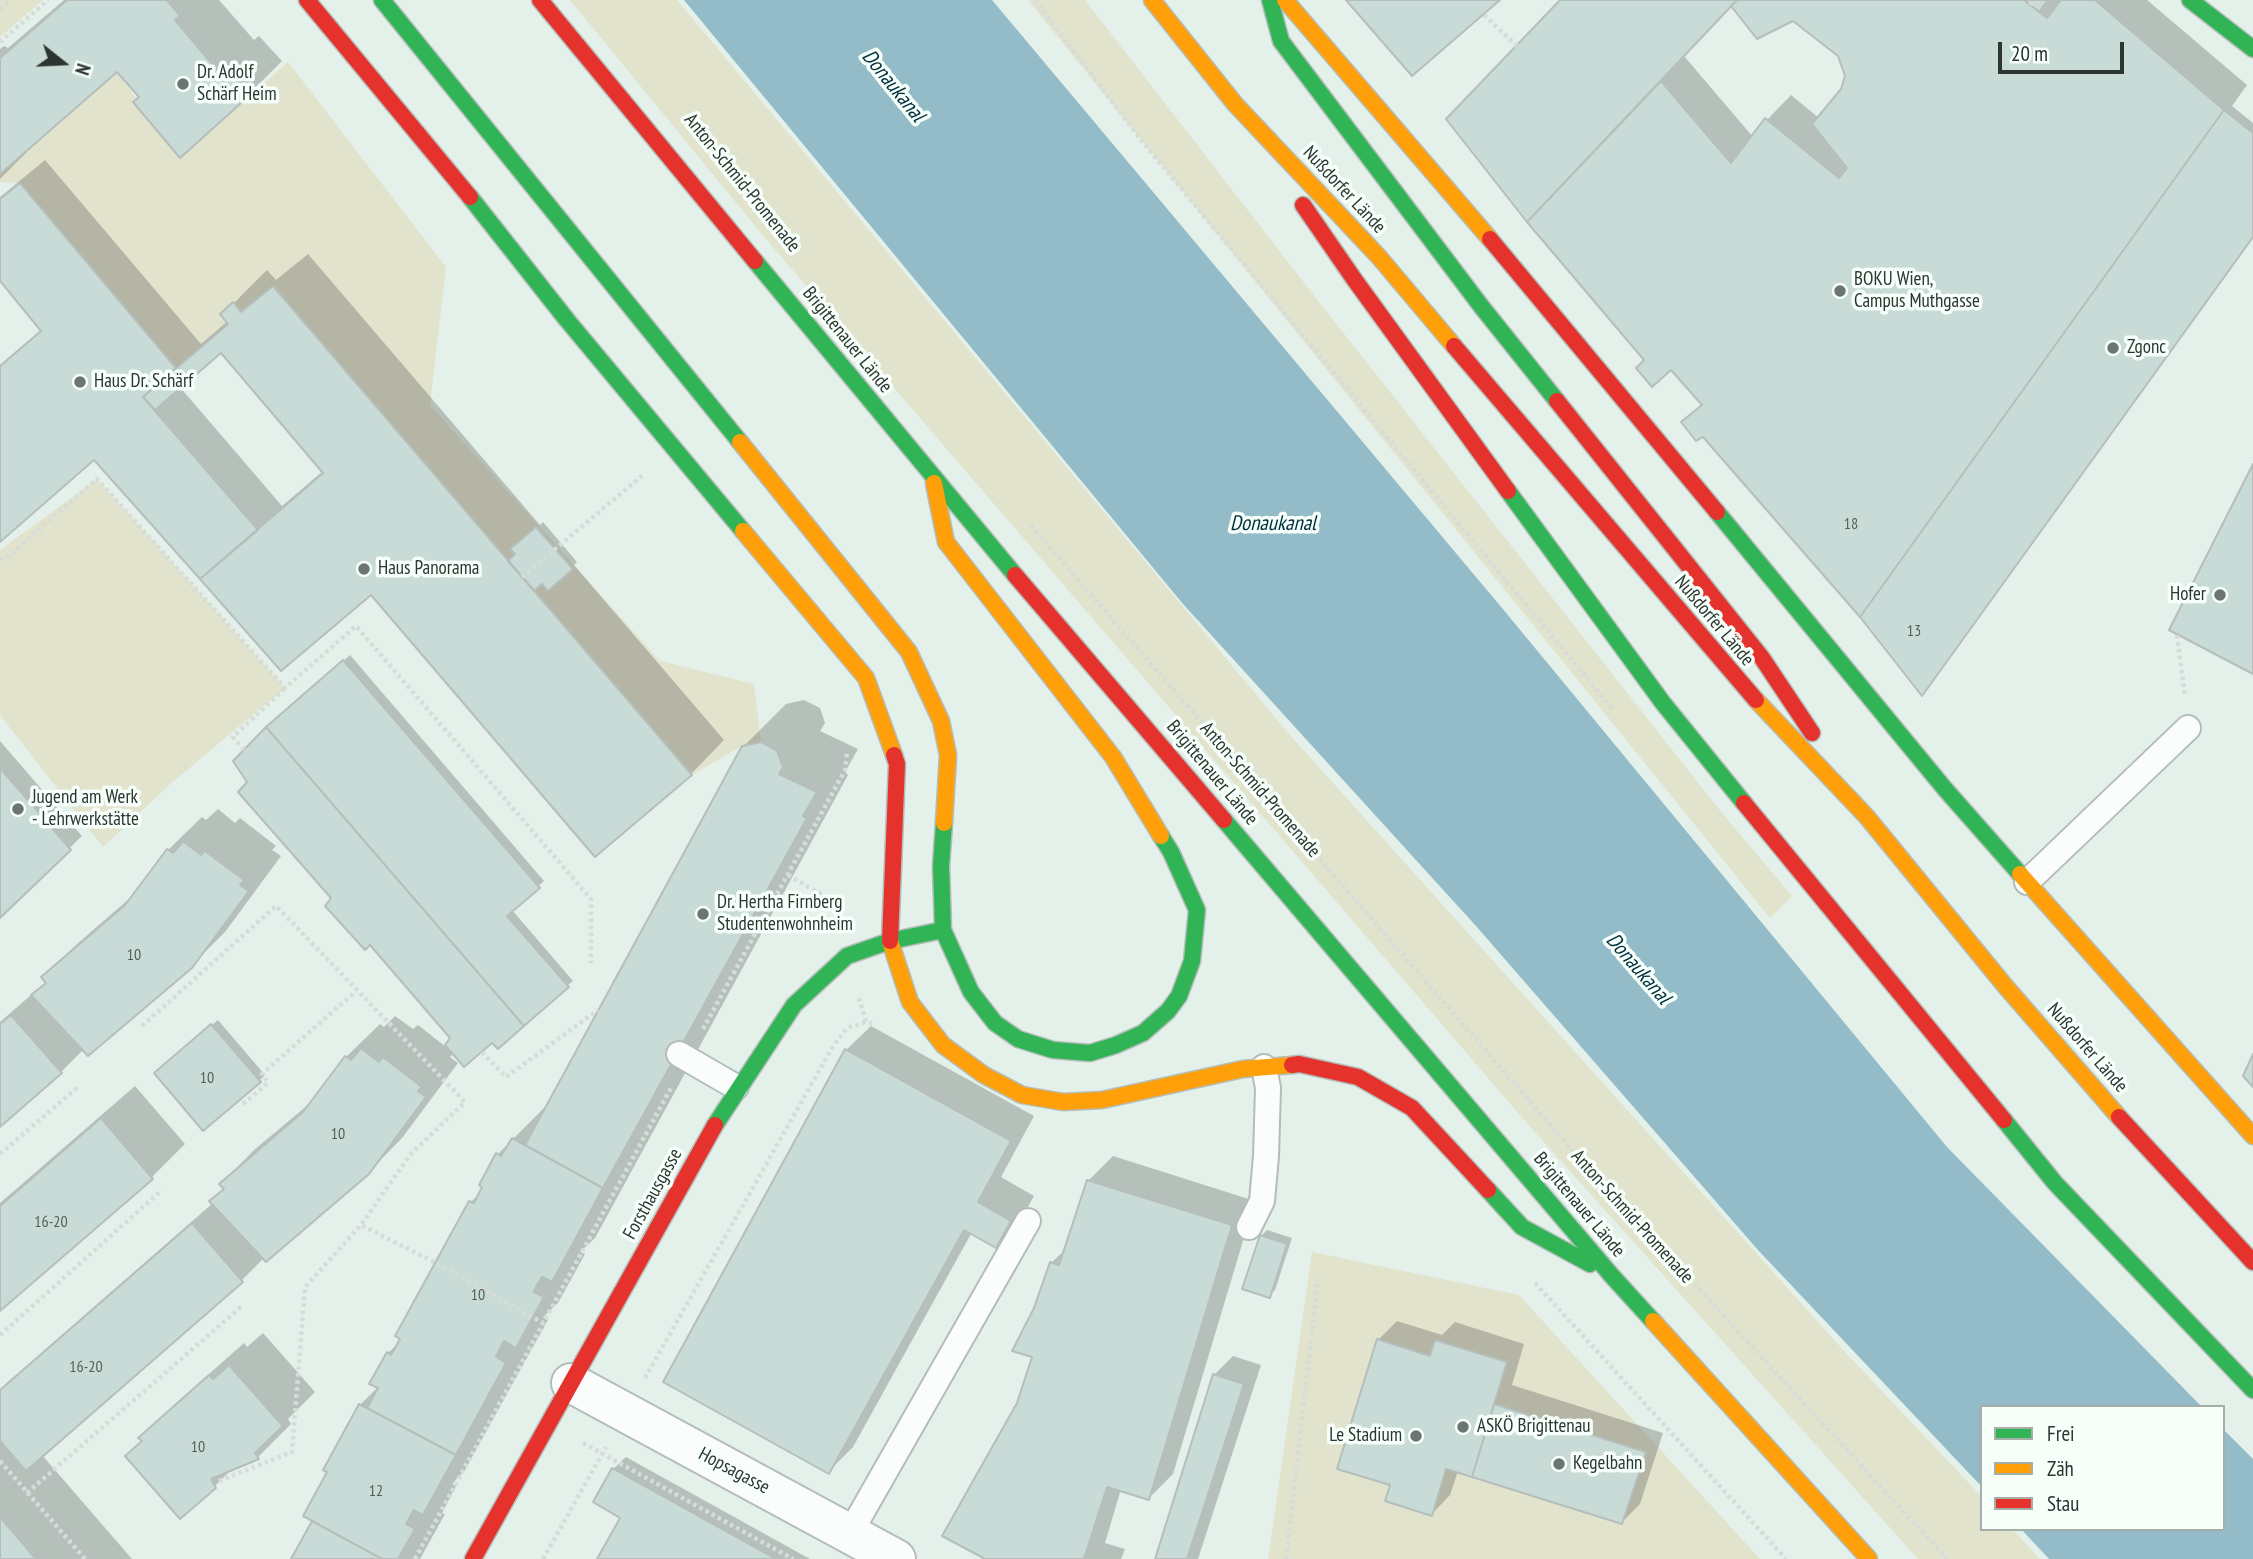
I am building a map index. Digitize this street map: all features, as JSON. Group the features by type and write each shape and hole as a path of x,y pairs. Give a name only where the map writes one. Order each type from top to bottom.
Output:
{"main road":[{"path":"307,0 492,224 567,320 866,678 897,764 890,941 910,1002 943,1045 984,1075 1022,1095 1063,1101 1102,1100 1243,1069 1299,1064 1358,1077 1412,1108 1522,1227 1612,1276"},
{"path":"383,0 909,652 941,721 948,755 941,866 943,930 971,992 995,1023 1018,1039 1037,1046 1090,1053 1143,1033 1168,1011 1179,996 1192,961 1197,910 1171,852 1113,757 946,542 932,477"},
{"name":"Brigittenauer Lände","path":"540,0 932,477 1612,1276 1869,1559"},
{"name":"Nußdorfer Lände","path":"1152,0 1234,104 1379,257 1735,679 1867,817 2006,987 2134,1134 2253,1262"},
{"path":"1270,0 1281,41 1481,306 1762,658 1867,817"},
{"path":"1285,0 1541,298 1945,789 2253,1136"},
{"path":"2190,0 2253,49"},
{"path":"1234,104 1354,279 1663,703 2055,1182 2253,1390"},
{"name":"Forsthausgasse","path":"473,1559 736,1087 794,1005 847,956 890,941 943,930"}],"street":[{"name":"Hopsagasse","path":"571,1383 896,1559"}],"lane":[{"path":"2027,881 2188,728"},
{"path":"683,1056 736,1087"},
{"path":"1249,1227 1262,1201 1268,1088 1264,1067"},
{"path":"850,1534 1028,1221"}],"path":[{"path":"0,9 11,0"},
{"path":"0,42 48,0"},
{"path":"1035,0 1140,140 1586,677"},
{"path":"1484,15 1517,46"},
{"path":"522,577 649,470"},
{"path":"0,558 5,559 97,479 285,688"},
{"name":"Anton-Schmid-Promenade","path":"1030,524 1576,1155 1947,1559"},
{"path":"244,750 233,737 356,626 591,899 591,963"},
{"path":"2177,635 2188,728"},
{"path":"415,1559 683,1056 788,875 845,770 848,745"},
{"path":"788,875 833,901 847,956"},
{"path":"142,1026 276,906 465,1101 410,1155 361,1225 305,1287 292,1452 219,1481"},
{"path":"243,1104 268,1083 262,1074 356,991"},
{"path":"482,1052 506,1077 598,1010"},
{"path":"543,1559 832,1048 847,1028 866,1022"},
{"path":"0,1154 78,1087"},
{"path":"0,1335 162,1190"},
{"path":"361,1225 543,1323"},
{"path":"1286,1559 1318,1279"},
{"path":"1534,1282 1786,1559"},
{"path":"27,1493 241,1307"},
{"path":"548,1423 793,1559"},
{"path":"0,1461 85,1559"}],"green space":[{"path":"0,0 43,0 0,37"},
{"path":"570,0 677,0 1289,734 1845,1352 1980,1495 1980,1531 2014,1531 2040,1559 1918,1559 1525,1121 760,232"},
{"path":"1028,0 1085,0 1718,808 1792,896 1770,918"},
{"path":"288,62 446,267 430,405 660,661 754,684 761,742 742,746 692,775 274,286 176,368 20,183 0,182 0,174 117,72 180,158"},
{"path":"97,479 285,688 168,786 103,847 0,715 0,550"},
{"name":"ASKÖ Brigittenau","path":"1312,1252 1519,1295 1760,1559 1268,1559"}],"water":[{"name":"Donaukanal","path":"684,0 992,0 1502,608 1947,1147 2200,1405 1980,1405 1980,1485 1758,1250 1476,926 1183,604"},
{"path":"2225,1431 2253,1459 2253,1559 2049,1559 2023,1531 2225,1531"}],"building":[{"name":"Dr. Adolf Schärf Heim","path":"67,0 167,0 180,16 175,20 219,72 225,68 250,95 180,158 133,102 139,97 117,72 0,174 0,58"},
{"path":"1346,0 1500,0 1412,76"},
{"path":"1560,0 1737,0 1527,222 1446,119"},
{"name":"BOKU Wien, Campus Muthgasse","path":"1737,0 2024,0 2047,18 2061,0 2095,0 2224,110 1860,617 1703,437 1696,441 1681,422 1702,405 1671,370 1652,387 1636,368 1644,360 1527,222 1661,81 1731,163 1765,118 1839,178 1847,168 1812,124 1841,89 1845,76 1838,56 1793,21 1757,39 1731,6"},
{"path":"2024,0 2048,0 2039,12"},
{"name":"Zgonc","path":"2224,110 2253,133 2253,237 1922,696 1860,617"},
{"name":"Haus Dr. Schärf","path":"20,183 176,368 143,397 258,530 200,579 94,460 0,542 0,366 41,331 0,281 0,199"},
{"name":"Haus Panorama","path":"273,286 692,775 595,857 371,595 281,671 200,579 323,473 221,353 155,410 143,397 228,324 220,314 233,302 241,312"},
{"name":"Hofer","path":"2253,464 2253,674 2169,630"},
{"path":"536,527 573,569 548,591 542,584 534,591 508,561 515,554 510,549"},
{"path":"343,660 540,888 507,916 569,987 524,1026 266,727"},
{"path":"266,727 524,1026 498,1049 492,1043 464,1067 445,1045 450,1038 370,945 365,950 325,906 331,898 238,792 247,782 233,761"},
{"name":"Dr. Hertha Firnberg Studentenwohnheim","path":"761,742 777,751 783,767 779,774 817,792 803,816 807,818 603,1188 525,1145 742,746"},
{"name":"Jugend am Werk - Lehrwerkstätte","path":"0,768 71,850 0,918"},
{"path":"183,841 201,855 205,851 244,880 240,885 249,891 192,968 88,1056 31,995 46,983 41,977 125,905 167,849 173,853"},
{"path":"11,1015 62,1073 0,1127 0,1024"},
{"path":"211,1024 261,1082 203,1131 154,1073"},
{"path":"361,1048 379,1062 383,1057 422,1087 418,1091 426,1097 369,1174 266,1262 209,1201 224,1189 219,1184 303,1112 345,1056 351,1060"},
{"path":"845,1049 1011,1141 978,1202 1011,1221 996,1248 964,1230 829,1474 663,1382"},
{"path":"2253,1054 2253,1087 2243,1076"},
{"path":"101,1118 153,1179 0,1311 0,1206"},
{"path":"512,1138 603,1188 552,1282 542,1277 537,1285 534,1292 544,1297 516,1348 504,1341 496,1357 506,1363 456,1455 367,1408 378,1388 369,1384 387,1352 391,1355 400,1339 395,1336 469,1201 474,1203 482,1187 479,1185 496,1153 501,1156"},
{"path":"1087,1180 1232,1225 1149,1500 1107,1487 1084,1559 985,1559 942,1536 1017,1403 1032,1357 1012,1351 1034,1308 1050,1262 1059,1265"},
{"path":"192,1223 243,1282 26,1471 0,1441 0,1390"},
{"path":"1260,1235 1287,1244 1270,1298 1242,1289"},
{"name":"Le Stadium","path":"1377,1339 1430,1356 1435,1340 1507,1362 1472,1477 1446,1469 1432,1516 1385,1501 1390,1485 1337,1469"},
{"path":"229,1365 283,1426 255,1453 259,1459 211,1479 216,1488 180,1519 125,1456 142,1441 138,1438 209,1375 213,1379"},
{"path":"1213,1374 1244,1384 1187,1559 1155,1559"},
{"path":"359,1404 456,1455 423,1515 414,1510 406,1524 415,1529 398,1559 382,1559 303,1516 327,1472 323,1470"},
{"name":"Kegelbahn","path":"1494,1404 1646,1452 1622,1524 1472,1477"},
{"path":"612,1468 776,1559 597,1559 620,1518 593,1502"},
{"path":"0,1517 36,1559 0,1559"},
{"path":"312,1521 382,1559 291,1559"}],"traffic: fast":[{"path":"382,0 740,442"},
{"path":"1270,0 1281,41 1481,306 1557,401"},
{"path":"2190,0 2253,49"},
{"path":"470,197 567,320 743,531"},
{"path":"755,261 1015,575"},
{"path":"1508,491 1663,703 1744,803"},
{"path":"1717,512 1945,789 2020,874"},
{"path":"1224,820 1653,1321"},
{"path":"715,1125 794,1005 847,956 890,941 943,930 941,866 944,823"},
{"path":"943,930 971,992 995,1023 1018,1039 1053,1050 1090,1053 1116,1045 1143,1033 1168,1011 1179,996 1192,961 1197,910 1161,836"},
{"path":"2004,1120 2055,1183 2253,1390"},
{"path":"1488,1190 1522,1227 1590,1264"}],"traffic: slow":[{"path":"1152,0 1235,104 1379,257 1454,346"},
{"path":"1285,0 1490,239"},
{"path":"740,442 909,652 941,721 948,755 944,823"},
{"path":"934,483 946,542 1113,757 1161,836"},
{"path":"743,531 866,678 894,755"},
{"path":"1756,700 1867,817 2006,987 2119,1117"},
{"path":"2020,874 2253,1136"},
{"path":"890,941 910,1002 943,1045 984,1075 1022,1095 1063,1102 1102,1100 1243,1069 1292,1065"},
{"path":"1653,1321 1869,1559"}],"traffic: jam":[{"path":"307,0 470,197"},
{"path":"540,0 755,261"},
{"path":"1303,205 1508,491"},
{"path":"1490,239 1717,512"},
{"path":"1454,346 1756,700"},
{"path":"1557,401 1762,658 1812,733"},
{"path":"1015,575 1224,820"},
{"path":"890,941 897,764 894,755"},
{"path":"1744,803 2004,1120"},
{"path":"1292,1065 1299,1064 1358,1077 1412,1108 1488,1190"},
{"path":"2119,1117 2253,1262"},
{"path":"473,1559 715,1125"}],"place":[{"name":"Dr. Adolf Schärf Heim","path":"183,84"},
{"name":"BOKU Wien, Campus Muthgasse","path":"1840,291"},
{"name":"Zgonc","path":"2113,348"},
{"name":"Haus Dr. Schärf","path":"80,382"},
{"name":"Haus Panorama","path":"364,569"},
{"name":"Hofer","path":"2220,595"},
{"name":"Jugend am Werk - Lehrwerkstätte","path":"18,809"},
{"name":"Dr. Hertha Firnberg Studentenwohnheim","path":"703,914"},
{"name":"ASKÖ Brigittenau","path":"1463,1427"},
{"name":"Le Stadium","path":"1416,1436"},
{"name":"Kegelbahn","path":"1559,1464"}]}
